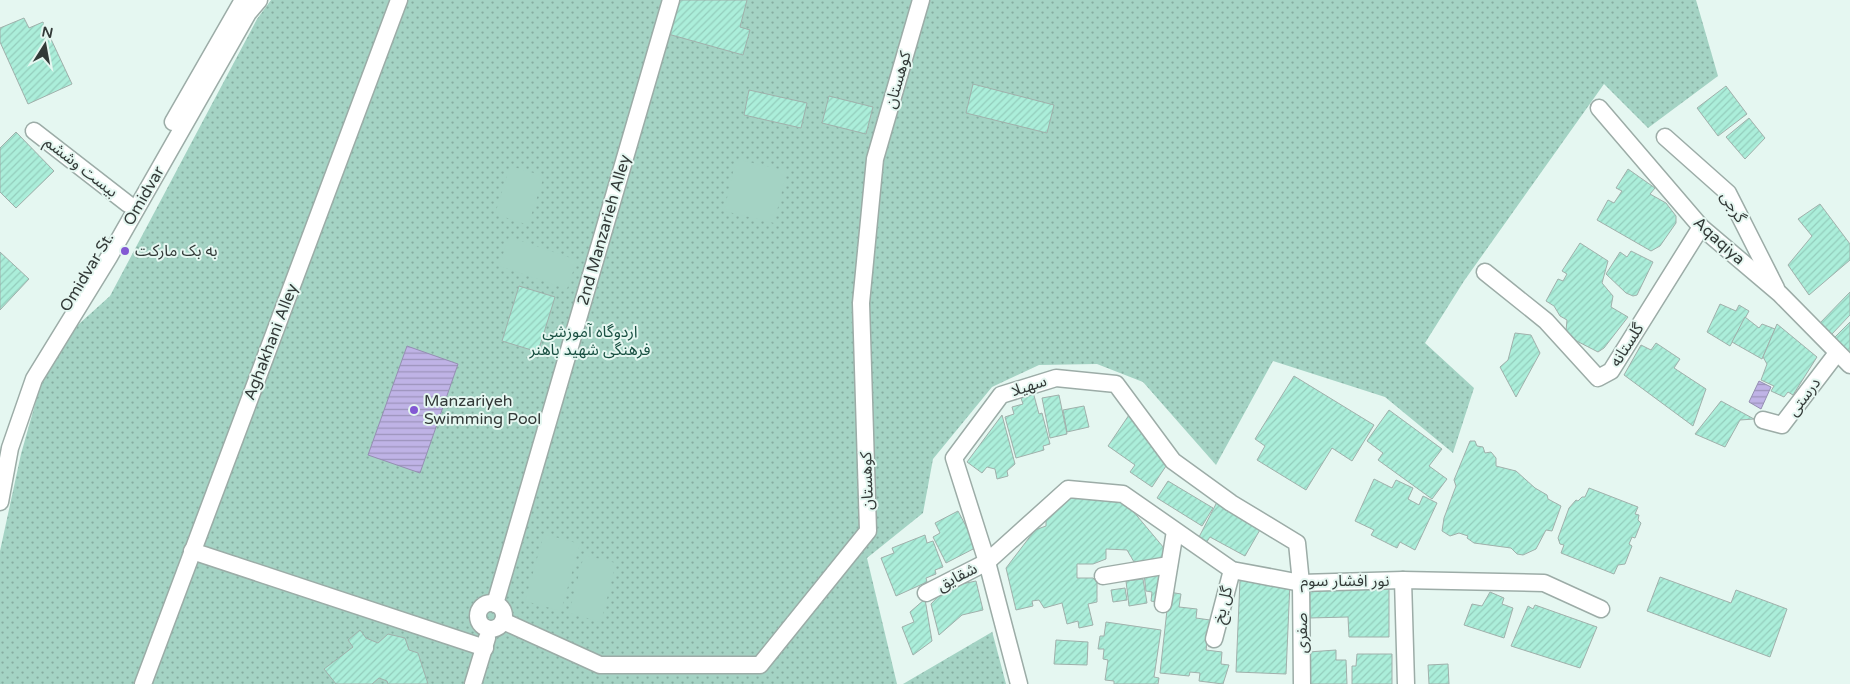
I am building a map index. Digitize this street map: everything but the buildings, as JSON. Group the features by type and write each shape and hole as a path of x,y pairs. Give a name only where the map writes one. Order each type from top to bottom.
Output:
{"street":[{"name":"Omidvar","path":"30,377 109,257 241,5 259,0"},
{"name":"Aghakhani Alley","path":"142,684 399,0"},
{"name":"2nd Manzarieh Alley","path":"495,604 671,0"},
{"name":"کوهستان","path":"497,625 600,665 760,664 868,531 861,303 875,159 921,0"},
{"name":"Omidvar St.","path":"0,502 4,446 30,377 241,5"},
{"name":"Aqaqiya","path":"1599,108 1701,227 1780,294 1850,365"},
{"name":"بیست وششم","path":"34,132 128,204"},
{"name":"گرجی","path":"1665,137 1728,193 1780,294"},
{"name":"گلستانه","path":"1485,272 1546,321 1598,378 1611,371 1701,227"},
{"name":"درستی","path":"1763,420 1782,424 1837,353"},
{"name":"سهیلا","path":"1019,684 987,562 954,458 1002,395 1056,378 1116,384 1173,461 1231,503 1297,544 1301,583"},
{"name":"نور افشار سوم","path":"987,562 1068,489 1123,494 1232,570 1301,583 1403,580 1544,584 1601,609"},
{"path":"1163,604 1176,531"},
{"path":"192,551 484,648"},
{"name":"شقایق","path":"926,593 987,562"},
{"path":"1103,576 1169,565"},
{"name":"گل یخ","path":"1214,639 1232,570"},
{"path":"1403,580 1406,684"},
{"name":"صفری","path":"1301,583 1302,684"},
{"path":"473,684 484,648 504,615 500,606 486,604 478,615 481,624 497,625"}],"green space":[{"name":"اردوگاه آموزشی فرهنگی شهید باهنر","path":"271,0 1696,0 1718,76 1648,128 1604,84 1464,281 1425,343 1474,388 1453,453 1385,397 1273,361 1216,465 1143,382 1097,364 1039,365 992,387 933,459 923,513 867,558 897,684 0,684 0,551 21,454 41,383 69,333 110,296 257,19"},
{"path":"736,159 787,171 774,223 724,211"},
{"path":"510,166 544,176 528,225 495,214"},
{"path":"509,237 577,260 567,289 499,266"},
{"path":"544,534 580,544 561,611 525,601"},
{"path":"584,555 616,563 601,622 569,613"},
{"path":"992,632 1006,684 903,684"}],"shaded area":[{"name":"Manzariyeh Swimming Pool","path":"407,346 458,364 420,473 368,455"},
{"path":"1759,381 1771,387 1761,409 1749,402"}],"place":[{"name":"به بک مارکت","path":"125,251"},
{"name":"Manzariyeh Swimming Pool","path":"414,410"}]}
